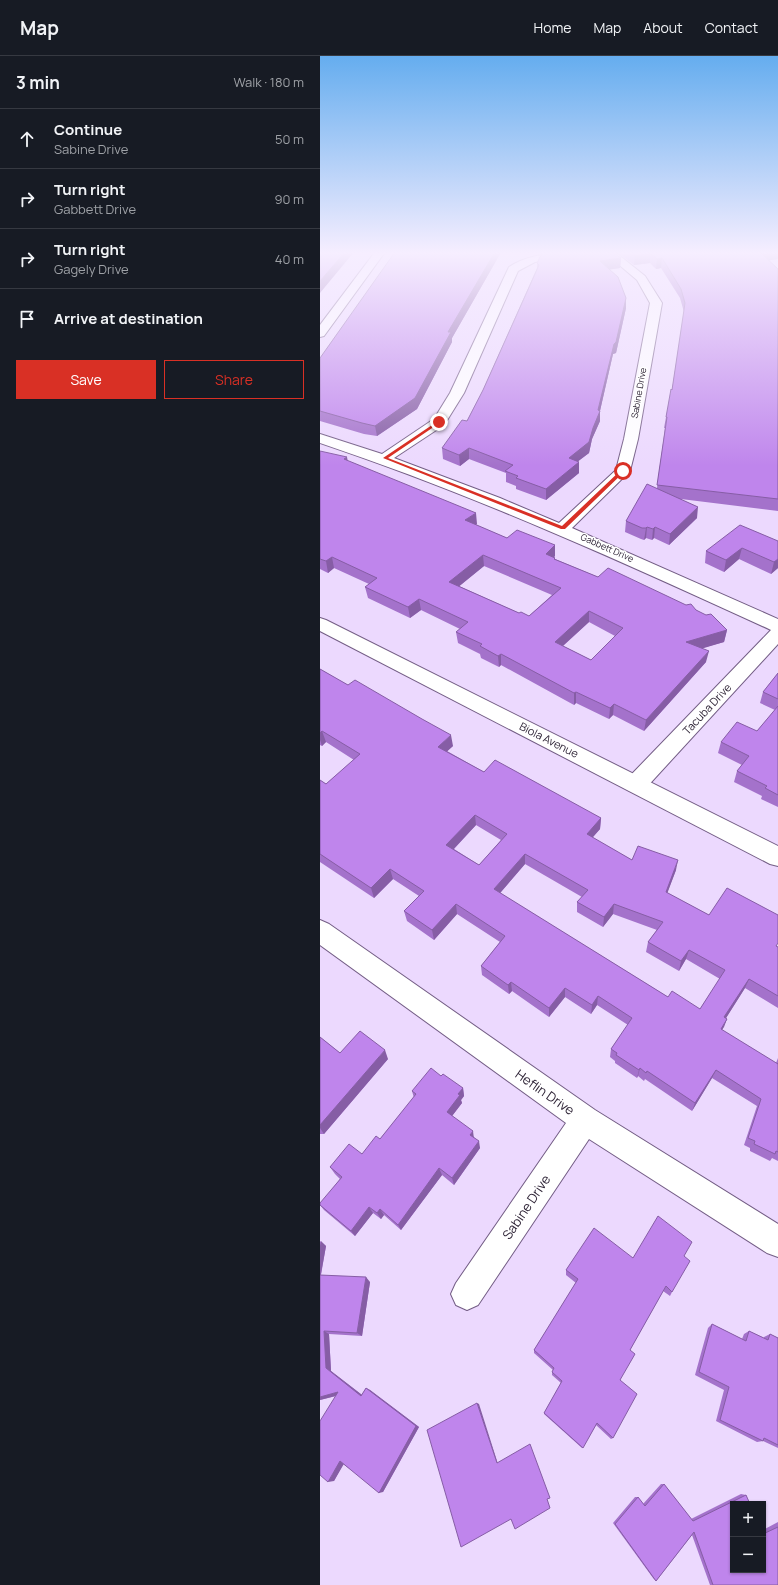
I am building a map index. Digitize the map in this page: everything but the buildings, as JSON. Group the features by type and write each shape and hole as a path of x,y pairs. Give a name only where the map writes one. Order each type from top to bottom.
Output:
{"street":[{"path":"320,333 327,323"},
{"path":"385,458 439,422 457,393 488,323"},
{"name":"Sabine Drive","path":"563,528 623,471 631,439 652,323"},
{"name":"Gabbett Drive","path":"320,438 385,458 563,528 778,626"},
{"name":"Biola Avenue","path":"320,624 636,784 778,858"},
{"name":"Tacuba Drive","path":"636,784 778,633"},
{"name":"Heflin Drive","path":"320,932 584,1120 778,1242"},
{"name":"Sabine Drive","path":"467,1294 584,1120"}],"route":[{"path":"439,422 385,458 563,528 623,471"}]}
